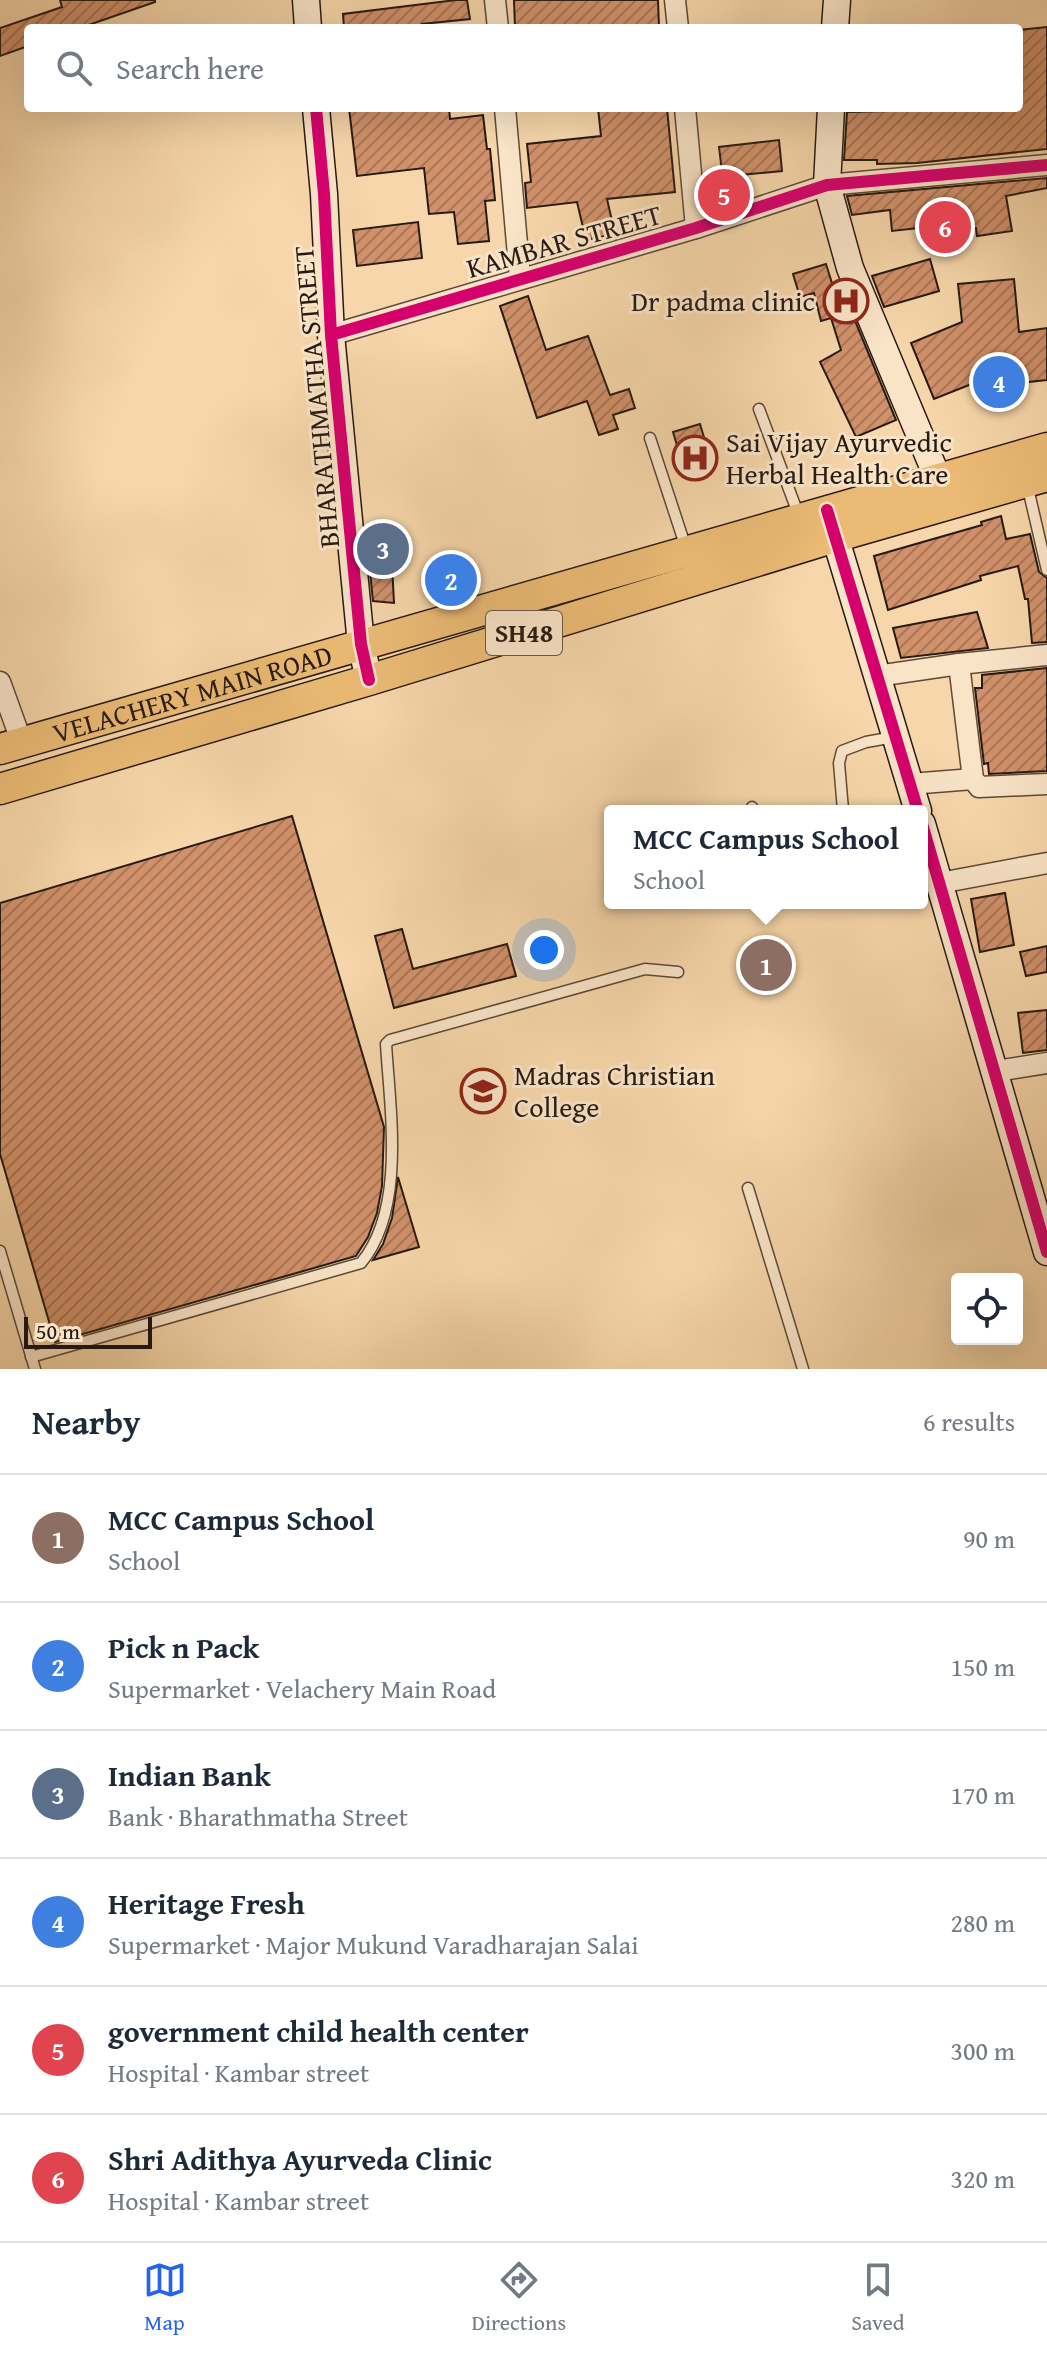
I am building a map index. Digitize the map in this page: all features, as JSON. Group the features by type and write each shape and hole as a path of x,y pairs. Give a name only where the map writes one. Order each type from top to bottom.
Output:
{"main road":[{"name":"SH48","path":"944,491 1047,448"},
{"name":"SH48","path":"944,491 1037,479"},
{"name":"VELACHERY MAIN ROAD","path":"11,746 686,550 944,491"},
{"name":"SH48","path":"0,789 369,680 821,521"}],"street":[{"path":"306,0 308,24"},
{"path":"495,0 498,24"},
{"path":"675,0 678,24"},
{"path":"835,24 837,0"},
{"name":"BHARATHMATHA STREET","path":"316,112 331,335 361,644 369,680"},
{"path":"505,112 520,278"},
{"path":"685,112 696,228"},
{"path":"831,112 827,185 850,268 944,491"},
{"name":"KAMBAR STREET","path":"331,335 696,228 827,185 1047,165"},
{"path":"821,521 877,676 916,805"},
{"path":"877,676 1047,655"},
{"path":"959,664 973,779 979,787 1047,784"},
{"path":"0,682 11,746"},
{"path":"910,784 973,779"},
{"path":"928,844 1047,1252"},
{"path":"940,883 1047,863"},
{"path":"996,1071 1047,1063"}],"lane":[{"path":"759,409 821,521"},
{"path":"650,438 686,550"},
{"path":"1037,479 1047,570"},
{"path":"842,805 839,763 842,751 866,742 896,737"},
{"path":"31,1357 361,1263 375,1247 381,1231 394,1161 386,1044 390,1040 645,969 678,972"},
{"path":"748,1188 803,1369"},
{"path":"0,1251 35,1369"}],"building":[{"path":"60,0 155,0 92,24 24,24 24,47 0,56 0,28 62,7"},
{"path":"467,0 470,19 422,24 344,24 343,14"},
{"path":"514,0 658,0 659,24 515,24"},
{"path":"1047,27 1047,149 917,163 877,164 877,160 844,160 847,112 1023,112 1023,30"},
{"path":"349,112 449,112 450,119 483,115 495,200 485,201 489,241 458,244 454,212 429,214 424,168 357,176"},
{"path":"598,112 667,112 675,192 607,199 615,234 586,240 577,202 527,208 525,183 531,182 527,144 601,136"},
{"path":"779,140 782,171 740,175 745,197 713,204 709,184 723,181 719,147"},
{"path":"1047,178 1047,188 1006,196 1012,231 977,236 976,228 938,233 937,226 892,231 890,210 852,215 847,196"},
{"path":"418,222 422,258 357,266 353,230"},
{"path":"930,259 939,291 884,307 872,276"},
{"path":"826,264 836,296 844,294 896,420 856,437 820,362 841,350 831,318 821,321 814,293 800,297 793,274"},
{"path":"1014,279 1019,332 1047,328 1047,380 1001,385 1000,379 979,381 934,399 911,343 962,322 958,284"},
{"path":"528,296 546,350 588,336 610,395 629,389 635,408 613,415 618,429 599,435 587,401 537,418 500,306"},
{"path":"700,424 712,464 685,472 673,432"},
{"path":"1001,516 1006,539 1030,534 1039,572 1047,578 1047,642 1032,643 1028,599 1025,599 1018,566 980,576 981,580 888,610 874,556 982,525 981,522"},
{"path":"398,532 398,564 392,565 394,603 373,601 366,533"},
{"path":"977,612 988,648 901,658 893,628"},
{"path":"1047,668 1047,771 989,774 988,763 984,764 975,688 982,688 982,675"},
{"path":"292,816 384,1127 382,1186 368,1237 356,1256 55,1342 0,1154 0,903"},
{"path":"1005,893 1014,945 980,952 971,899"},
{"path":"402,929 413,969 507,944 516,976 394,1008 375,936"},
{"path":"1047,946 1047,972 1026,976 1020,952"},
{"path":"1047,1010 1047,1050 1023,1053 1018,1013"},
{"path":"398,1177 419,1247 373,1260 383,1244 392,1218"}],"cycle path":[{"path":"316,112 331,335 361,644 369,680"},
{"path":"331,335 696,228 827,185 1047,165"},
{"path":"827,510 916,805"},
{"path":"928,845 1047,1252"}],"place":[{"name":"government child health center","path":"724,195"},
{"name":"Shri Adithya Ayurveda Clinic","path":"945,227"},
{"name":"Dr padma clinic","path":"846,301"},
{"name":"Heritage Fresh","path":"999,382"},
{"name":"Sai Vijay Ayurvedic Herbal Health Care","path":"695,458"},
{"name":"Indian Bank","path":"383,549"},
{"name":"Pick n Pack","path":"451,580"},
{"name":"MCC Campus School","path":"766,965"},
{"name":"Madras Christian College","path":"483,1091"}]}
